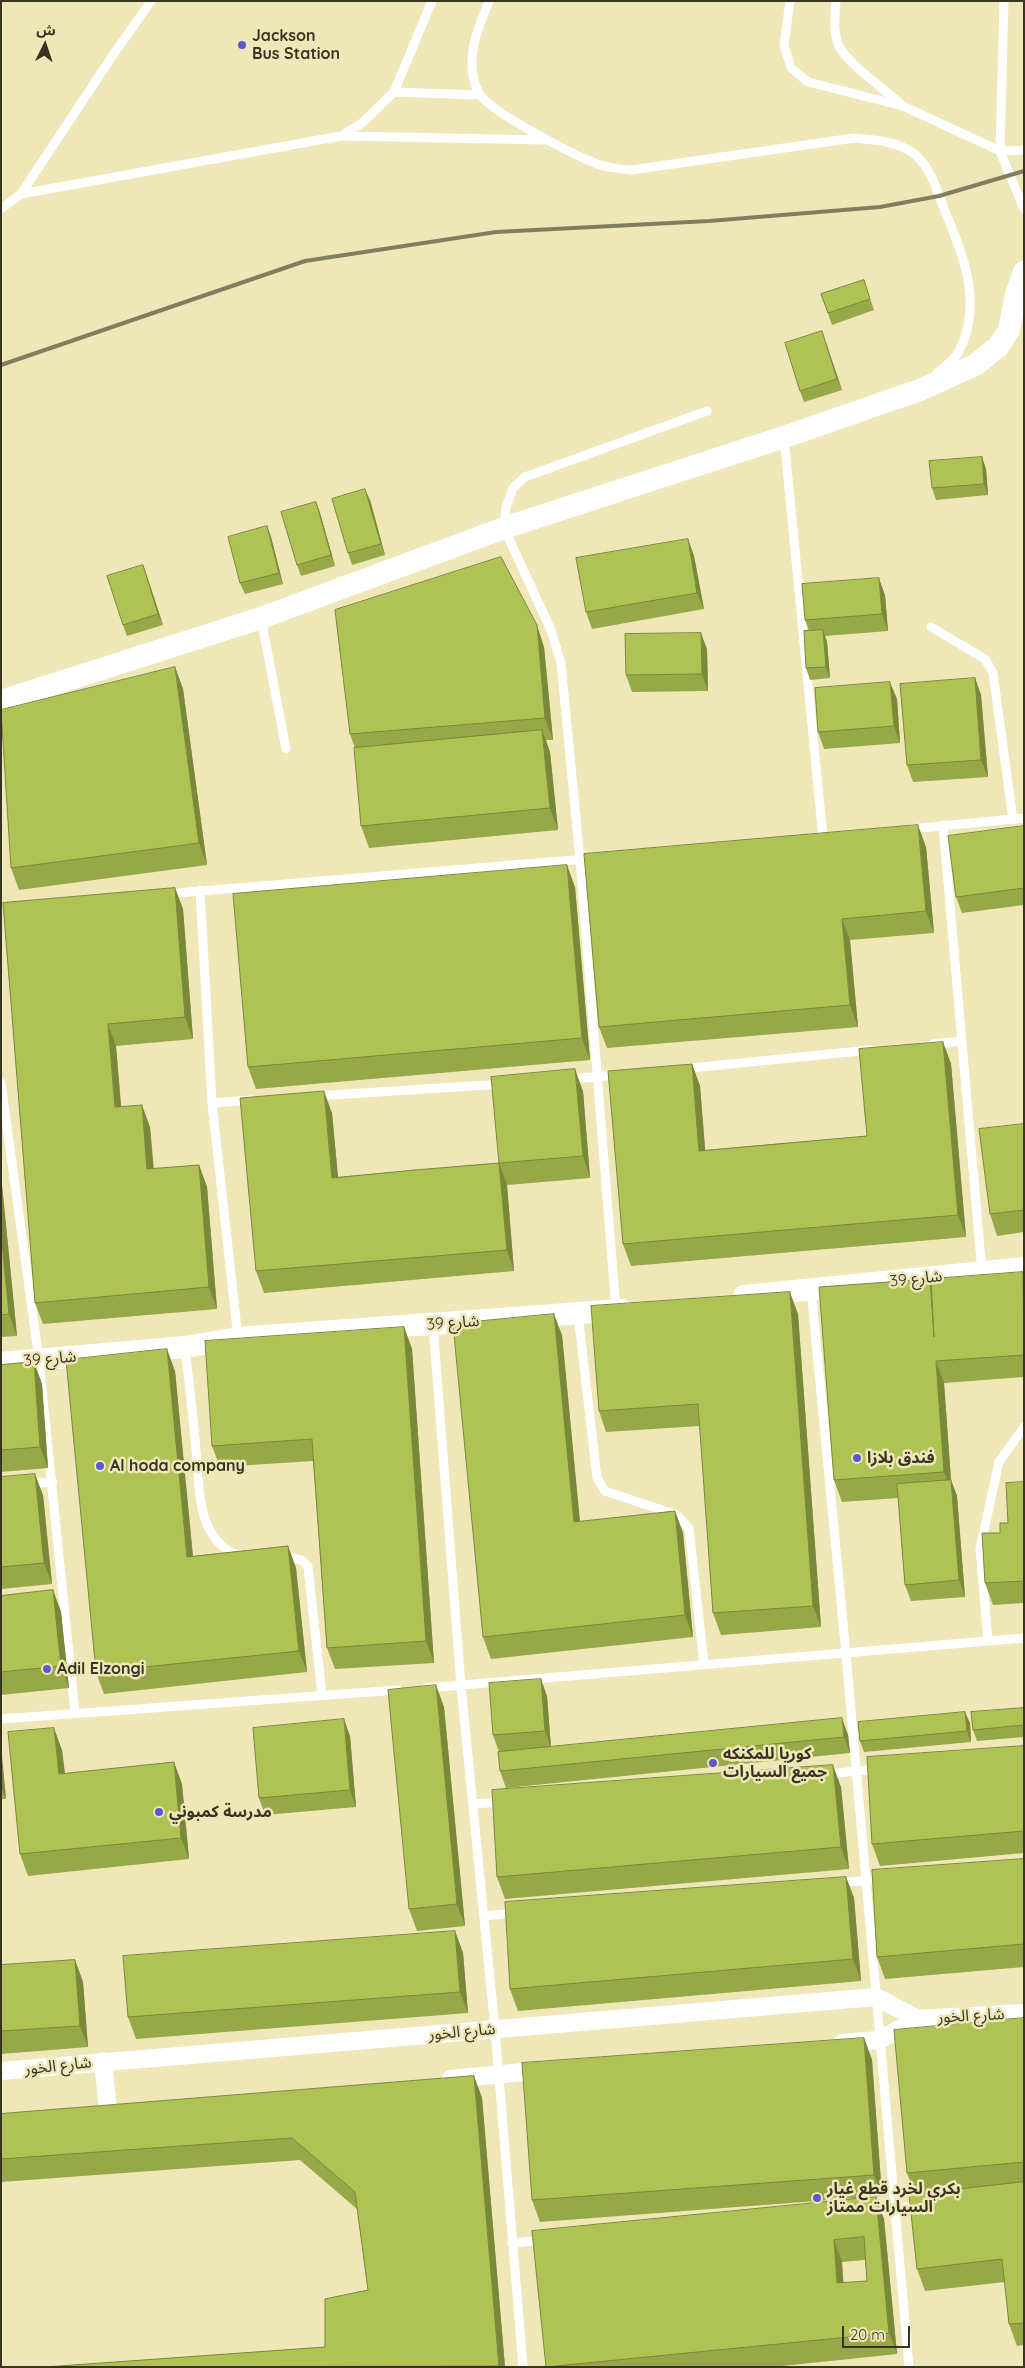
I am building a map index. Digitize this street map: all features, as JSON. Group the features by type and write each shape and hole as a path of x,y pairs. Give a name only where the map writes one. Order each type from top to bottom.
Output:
{"street":[{"path":"1,700 260,618 504,528 784,437 920,390 975,365 998,347 1009,330 1016,294 1024,272"},
{"name":"شارع 39","path":"723,1299 1024,1268"},
{"name":"شارع 39","path":"1,1363 185,1347 238,1338 578,1314 645,1307"},
{"name":"شارع الخور","path":"1,2072 876,1997 918,2019"},
{"name":"شارع الخور","path":"820,2045 879,2040 918,2019 1024,2013"},
{"path":"103,2062 108,2110"},
{"path":"430,2081 557,2069"},
{"path":"88,2112 127,2109"}],"lane":[{"path":"1,209 21,194 151,1"},
{"path":"341,136 362,123 394,92 432,1"},
{"path":"489,1 476,32 472,58 474,76 480,95 509,118 601,166 631,170 854,138 881,140 902,146 916,154 930,176 961,249 969,282 971,306 968,326 957,354 920,390"},
{"path":"790,1 784,45 791,68 808,82 903,106 1000,151 1024,150"},
{"path":"836,1 834,23 838,44 850,60 903,106"},
{"path":"1004,1 1000,151 1024,210"},
{"path":"394,92 480,95"},
{"path":"21,194 341,136 549,140"},
{"path":"616,1310 580,860 561,663 551,630 504,528 506,507 513,488 526,477 707,411"},
{"path":"784,437 823,838"},
{"path":"260,618 286,750"},
{"path":"931,627 985,659 993,673 1012,820"},
{"path":"897,830 1024,818"},
{"path":"943,826 982,1272"},
{"path":"813,839 841,836"},
{"path":"150,896 200,890 599,858"},
{"path":"200,890 212,1103 238,1338"},
{"path":"922,1045 962,1041"},
{"path":"667,1070 883,1049"},
{"path":"558,1080 627,1074"},
{"path":"1,1083 2,1105 39,1360 53,1482 59,1598 75,1713"},
{"path":"301,1097 519,1083"},
{"path":"212,1103 262,1100"},
{"path":"811,1289 846,1654 909,2367"},
{"path":"578,1314 597,1478 605,1491 678,1516 689,1528 704,1664"},
{"path":"433,1325 461,1686 495,2029 523,2367"},
{"path":"185,1347 199,1486 205,1519 213,1536 222,1546 235,1555 250,1556"},
{"path":"988,1641 980,1549 999,1462 1024,1427"},
{"path":"18,1484 53,1482"},
{"path":"272,1556 302,1560 308,1567 322,1695"},
{"path":"1,1719 461,1686 1024,1638"},
{"path":"817,1775 886,1768"},
{"path":"472,1804 512,1801"},
{"path":"827,1884 886,1878"},
{"path":"484,1916 523,1912"},
{"path":"855,2212 934,2205"},
{"path":"512,2242 551,2239"}],"building":[{"path":"864,280 870,299 828,313 821,294"},
{"path":"822,331 837,379 800,391 785,343"},
{"path":"982,457 984,484 932,488 929,461"},
{"path":"365,489 381,544 348,553 332,499"},
{"path":"316,502 331,555 297,565 281,512"},
{"path":"267,526 279,573 240,583 228,537"},
{"path":"688,539 697,593 586,612 576,558"},
{"path":"501,557 537,625 545,718 350,734 335,610"},
{"path":"143,565 158,614 123,625 107,576"},
{"path":"879,578 882,614 805,620 802,584"},
{"path":"823,630 826,667 806,668 804,631"},
{"path":"701,633 702,674 626,675 625,634"},
{"path":"175,667 199,843 11,868 1,710"},
{"path":"975,678 981,760 907,765 900,684"},
{"path":"890,682 894,726 818,732 815,688"},
{"path":"542,730 550,808 361,826 354,748"},
{"path":"918,825 926,911 842,919 850,1005 599,1027 584,854"},
{"path":"1024,826 1024,888 956,897 948,836"},
{"path":"567,865 582,1038 248,1067 233,894"},
{"path":"175,888 185,1017 108,1024 115,1107 142,1105 147,1169 199,1165 209,1287 35,1303 3,903"},
{"path":"943,1042 958,1215 623,1244 608,1071 692,1064 699,1151 867,1136 859,1049"},
{"path":"575,1069 583,1156 499,1163 491,1077"},
{"path":"324,1091 332,1178 499,1163 507,1250 256,1271 240,1098"},
{"path":"1024,1124 1024,1210 990,1214 979,1129"},
{"path":"1,1233 9,1314 1,1315"},
{"path":"1023,1272 1024,1355 936,1361 944,1472 834,1480 819,1287 930,1279 934,1337 931,1279"},
{"path":"790,1292 813,1606 713,1613 698,1404 599,1411 591,1306"},
{"path":"554,1314 574,1522 675,1511 685,1615 483,1637 453,1324"},
{"path":"404,1327 426,1641 327,1648 312,1439 212,1446 205,1341"},
{"path":"167,1349 187,1557 288,1546 299,1651 96,1672 66,1360"},
{"path":"34,1362 40,1447 1,1450 1,1365"},
{"path":"35,1474 44,1563 1,1567 1,1477"},
{"path":"951,1480 959,1580 905,1585 897,1484"},
{"path":"1024,1482 1024,1581 985,1583 982,1533 1000,1533 1000,1523 1008,1523 1006,1483"},
{"path":"53,1590 61,1666 1,1672 1,1596"},
{"path":"541,1679 545,1731 493,1735 489,1683"},
{"path":"436,1685 457,1904 409,1909 388,1690"},
{"path":"1024,1708 1024,1725 973,1730 971,1712"},
{"path":"965,1712 967,1731 860,1741 858,1722"},
{"path":"842,1718 844,1737 500,1771 498,1752"},
{"path":"344,1719 350,1790 259,1798 253,1728"},
{"path":"54,1728 59,1774 174,1762 181,1838 20,1854 8,1732"},
{"path":"1024,1746 1024,1831 872,1844 867,1757"},
{"path":"833,1765 841,1847 497,1877 492,1790"},
{"path":"1024,1859 1024,1944 877,1957 872,1870"},
{"path":"846,1877 853,1959 510,1989 505,1902"},
{"path":"455,1931 460,1992 128,2017 123,1956"},
{"path":"75,1960 80,2026 1,2031 1,1965"},
{"path":"1024,2018 1024,2162 907,2173 894,2030"},
{"path":"864,2038 874,2175 532,2200 522,2063"},
{"path":"474,2076 499,2366 45,2367 325,2347 325,2299 368,2290 355,2192 292,2138 1,2159 1,2114"},
{"path":"1024,2182 1024,2323 1009,2324 1002,2259 917,2269 909,2195"},
{"path":"876,2197 889,2333 546,2367 532,2231","holes":["864,2237 867,2281 837,2283 834,2240"]}],"railway":[{"path":"1,365 305,261 496,232 709,221 880,207 939,196 1024,171"}],"place":[{"name":"Jackson Bus Station","path":"242,45"},
{"name":"فندق بلازا","path":"857,1458"},
{"name":"Al hoda company","path":"100,1466"},
{"name":"Adil Elzongi","path":"47,1669"},
{"name":"كوريا للمكنكه جميع السيارات","path":"713,1763"},
{"name":"مدرسة كمبوني","path":"159,1812"},
{"name":"بكري لخرد قطع غيار السيارات ممتاز","path":"817,2198"}]}
